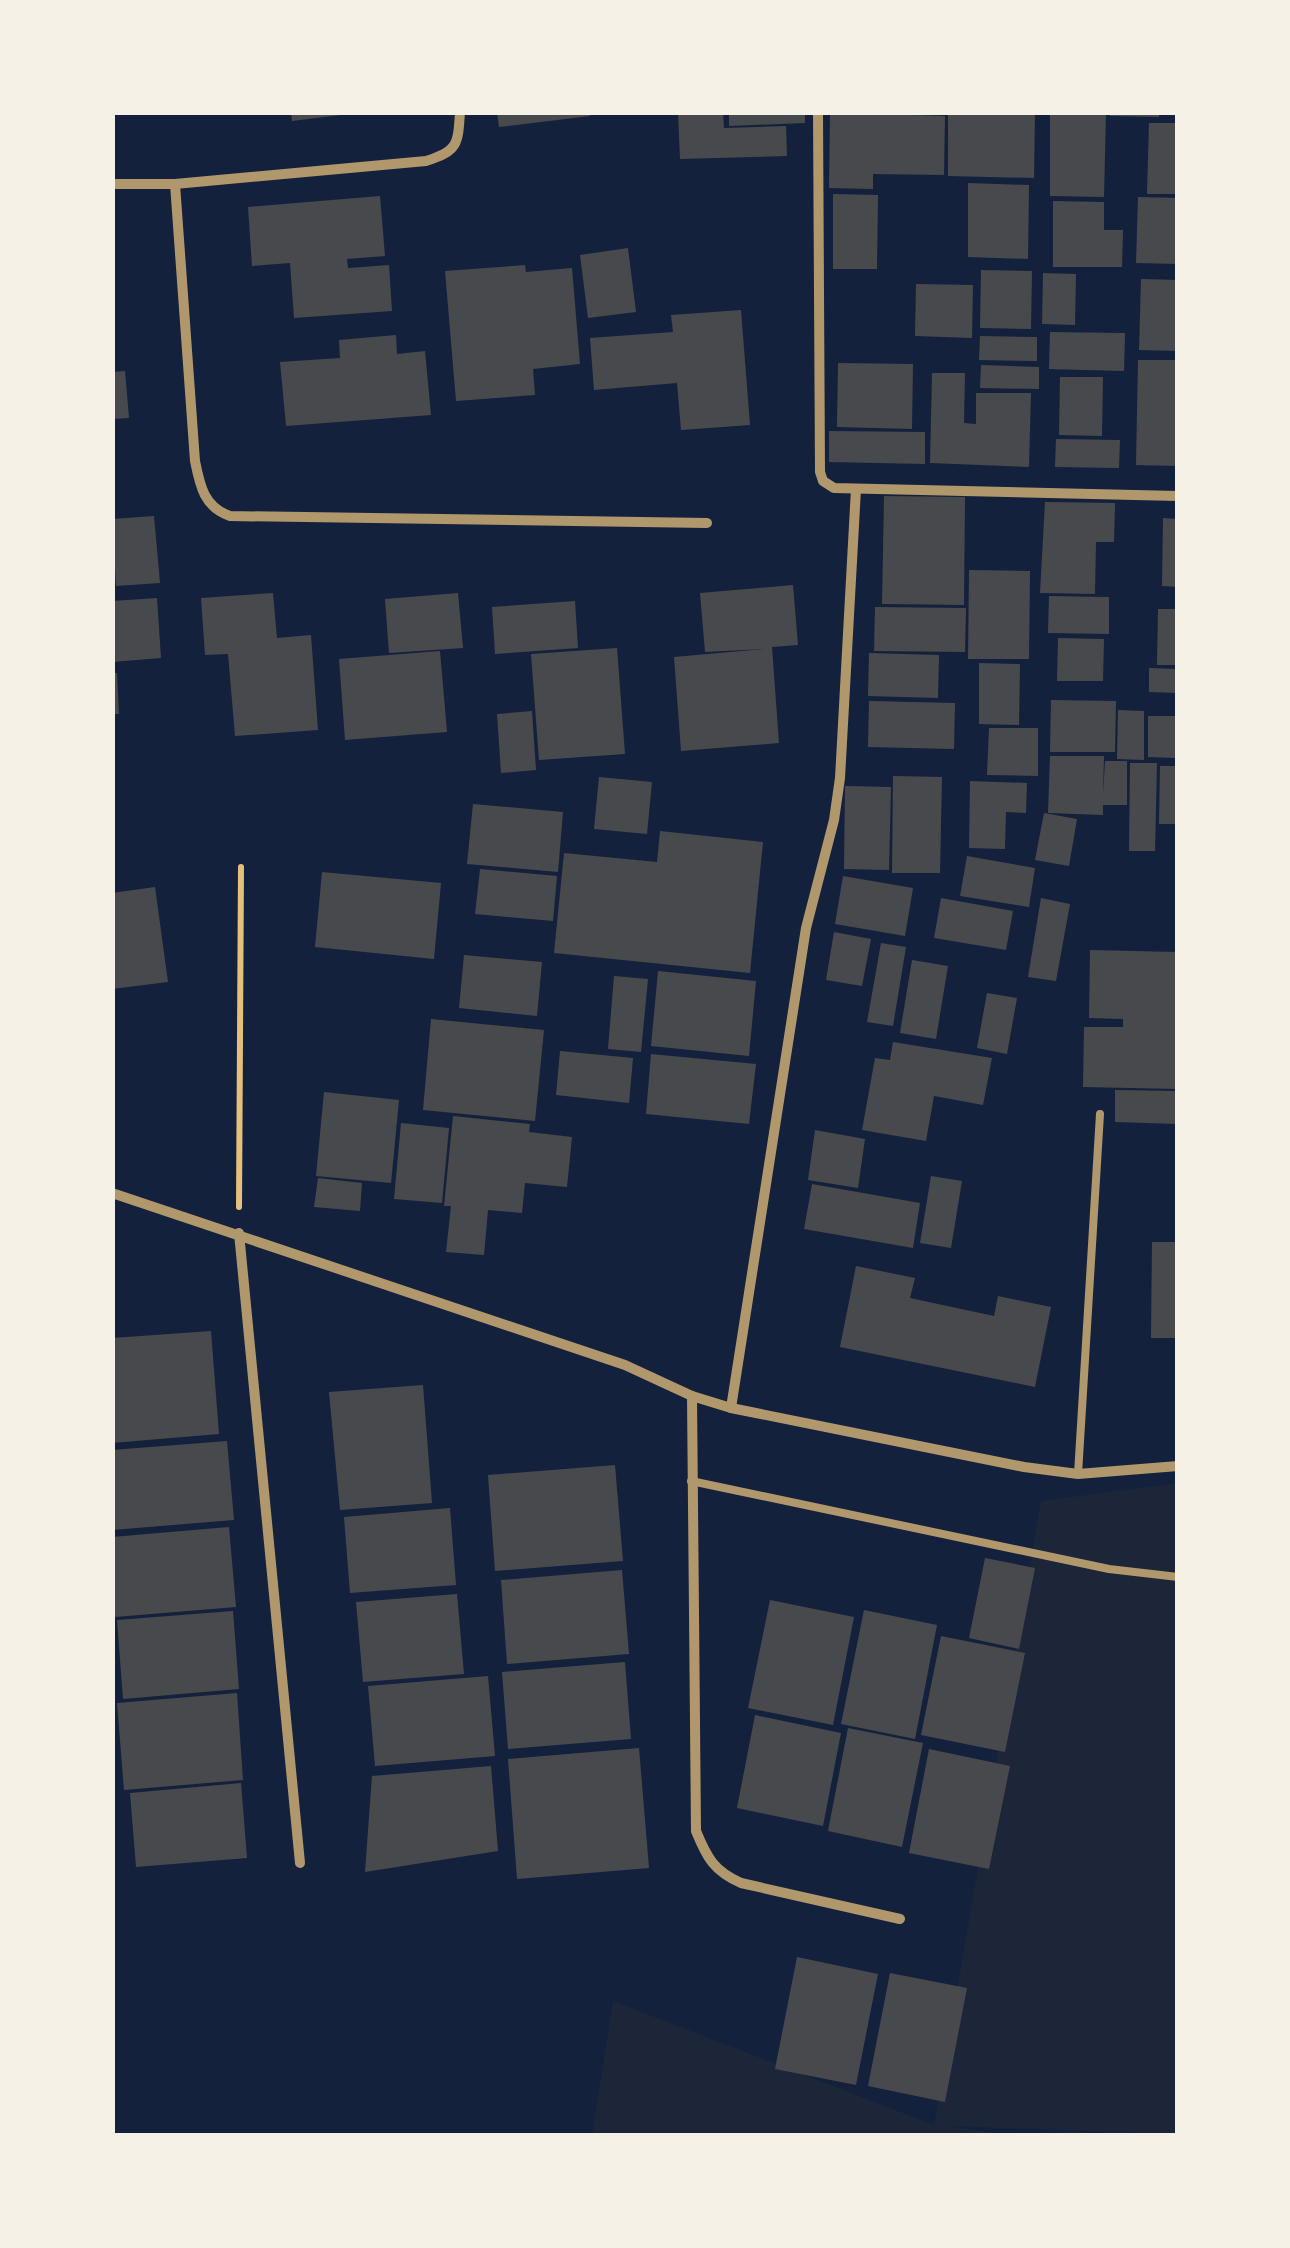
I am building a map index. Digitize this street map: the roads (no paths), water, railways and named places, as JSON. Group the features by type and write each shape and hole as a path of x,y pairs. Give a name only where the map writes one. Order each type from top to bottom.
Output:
{"street":[{"path":"112,184 175,184 426,161 448,154 458,140 460,112"},
{"path":"818,112 820,472 830,487 1178,496"},
{"path":"175,184 196,461 204,494 218,512 250,516 708,523"},
{"path":"731,1408 806,928 834,820 840,778 856,489"},
{"path":"112,1193 625,1365 692,1396 731,1408 1024,1467 1078,1474 1178,1466"},
{"path":"239,1234 300,1863"},
{"path":"692,1396 696,1831 708,1861 722,1875 900,1919"}],"lane":[{"path":"1078,1474 1100,1114"},
{"path":"691,1481 1108,1569 1178,1576"}]}
